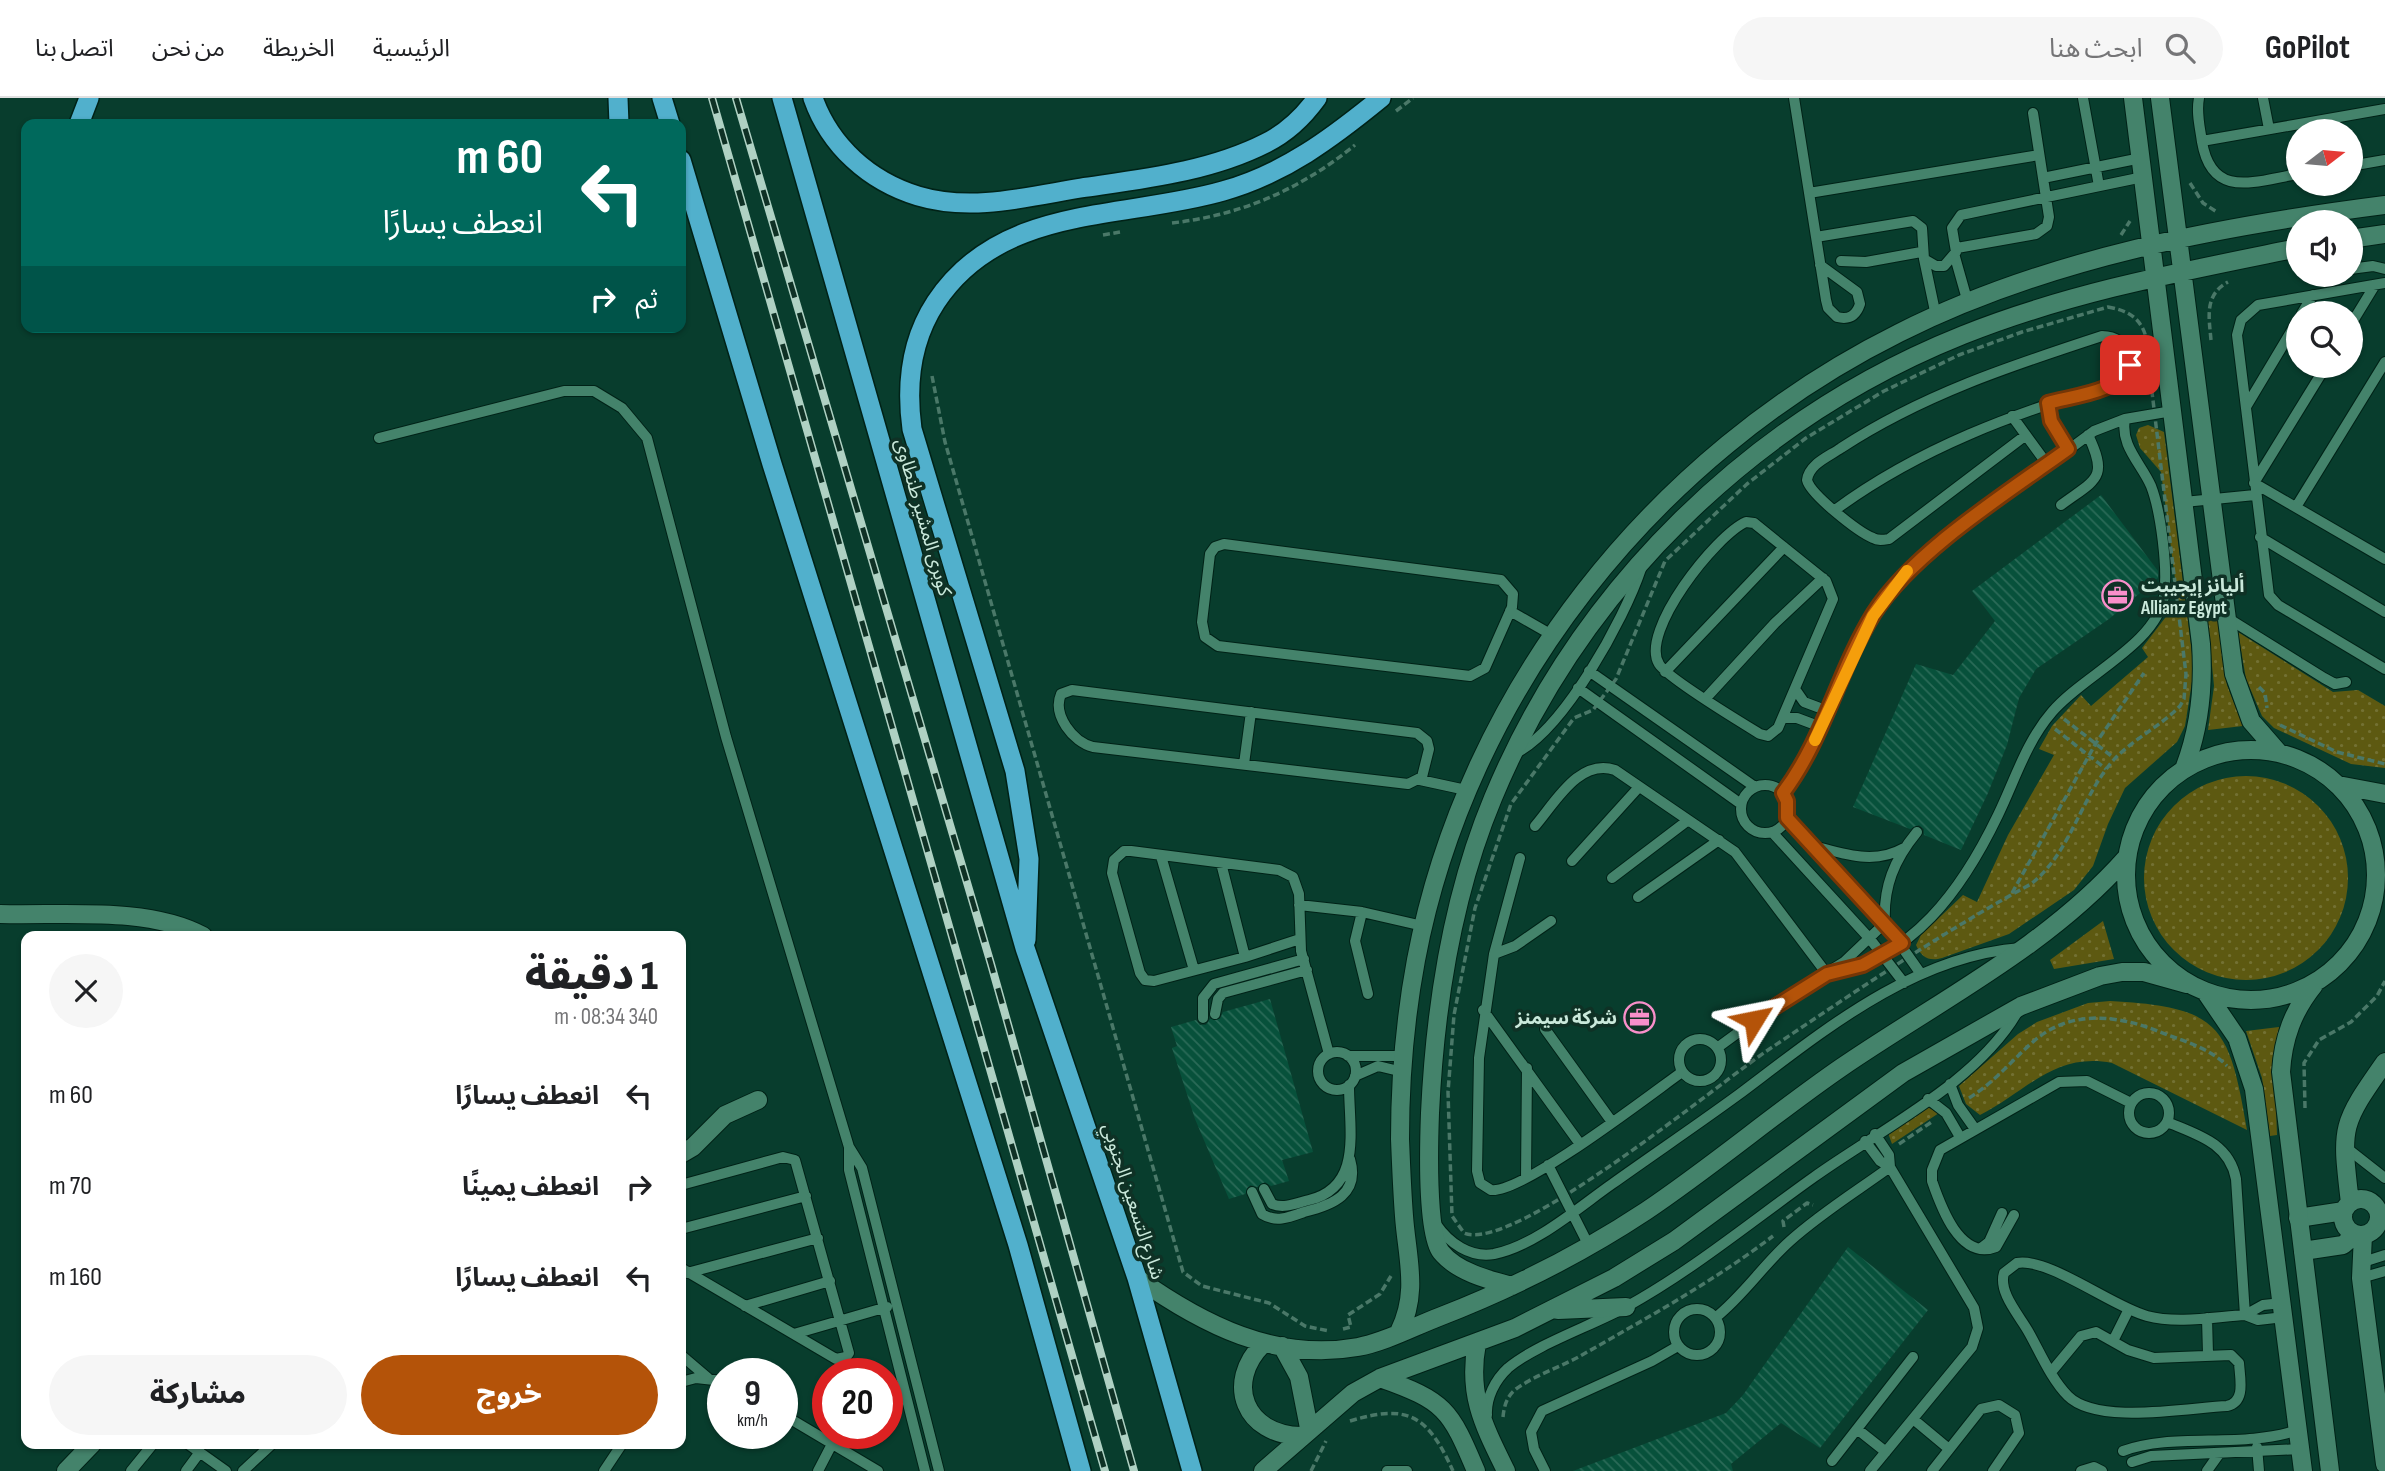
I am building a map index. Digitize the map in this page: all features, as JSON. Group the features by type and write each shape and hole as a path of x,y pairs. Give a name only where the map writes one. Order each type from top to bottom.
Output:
{"highway":[{"path":"81,119 89,98"},
{"path":"618,98 619,119"},
{"path":"662,98 668,119"},
{"name":"كوبرى المشير طنطاوى","path":"782,98 1025,948"},
{"path":"813,98 835,139 863,169 880,180 918,196 972,204 1151,178 1225,159 1258,147 1284,132 1317,98"},
{"path":"1025,948 1029,918 1029,859 1016,771 912,429 909,387 923,327 944,290 958,274 990,248 1008,238 1069,219 1200,197 1247,183 1313,150 1381,98"},
{"path":"686,177 776,477 1018,1245 1081,1471"},
{"name":"شارع التسعين الجنوبي","path":"1025,948 1137,1278 1192,1471"}],"street":[{"path":"2133,98 2202,665 2197,725 2184,769"},
{"path":"2160,98 2234,674 2243,706 2259,733 2278,752"},
{"path":"1399,1332 1412,1293 1401,1168 1403,1064 1423,926 1438,868 1466,790 1488,744 1552,635 1595,574 1661,506 1731,442 1851,360 1936,316 2047,275 2179,240 2385,205"},
{"path":"2363,237 2385,234"},
{"path":"1511,1286 1474,1273 1444,1255 1435,1239 1429,1147 1432,1084 1443,983 1476,845 1512,755 1573,649 1645,558 1687,513 1755,454 1868,380 1925,351 2001,321 2155,278 2286,251"},
{"path":"1488,744 1512,755"},
{"path":"1263,1471 1353,1393 1380,1378 1477,1343 1551,1311 1614,1278 1674,1241 1903,1073 2021,1006 2100,976 2122,972 2144,972 2187,984 2207,994 2244,1002 2281,999 2315,984 2343,962 2364,932 2380,892 2375,857 2363,818 2338,785 2300,759 2278,752 2254,749 2229,751 2206,758 2184,769 2162,786 2145,807 2133,831 2126,858 2127,895 2138,930 2158,961 2187,984"},
{"path":"2338,785 2385,794"},
{"path":"1137,1278 1198,1319 1263,1344 1319,1349 1357,1347 1511,1286 1588,1246 1704,1170 1761,1125 1863,1053 2028,947 2084,903 2126,858"},
{"path":"0,914 144,918 192,931"},
{"path":"2315,984 2294,1016 2282,1053 2283,1092 2330,1471"},
{"path":"2207,994 2229,1022 2250,1072 2263,1139 2303,1471"},
{"path":"2385,1062 2350,1115 2344,1146 2347,1207 2344,1223 2359,1235 2360,1271 2385,1464"},
{"path":"686,1151 725,1115 758,1100"},
{"path":"2298,1218 2347,1207 2357,1199 2370,1201 2382,1219 2374,1230 2343,1244 2303,1251"},
{"path":"1551,1311 1626,1307"},
{"path":"1477,1343 1474,1391 1490,1440 1506,1471"},
{"path":"1263,1344 1245,1367 1244,1397 1250,1411 1271,1431 1305,1432"},
{"path":"1282,1346 1299,1377 1305,1432"},
{"path":"1380,1378 1418,1391 1446,1412 1457,1425 1476,1471"},
{"path":"66,1471 87,1449"}],"lane":[{"path":"1794,98 1820,265 1826,300 1831,313 1843,318 1854,314 1860,304 1857,292 1820,265"},
{"path":"2083,98 2099,186"},
{"path":"2199,98 2202,141 2210,168 2223,180 2240,183 2286,176"},
{"path":"2263,98 2269,130"},
{"path":"2202,141 2385,109"},
{"path":"1841,261 1866,262 1923,255 1937,267 1944,266 1956,252 2041,232 2049,222 2033,113"},
{"path":"1809,193 2039,155"},
{"path":"2042,178 2141,158"},
{"path":"2363,164 2385,160"},
{"path":"1968,303 1952,228 1961,215 2143,177"},
{"path":"1816,237 1913,221 1922,228 1923,255 1936,316"},
{"path":"2363,267 2373,265 2385,269"},
{"path":"2380,284 2258,305 2241,320 2238,335 2266,589 2277,606 2385,669"},
{"path":"2363,308 2380,284"},
{"path":"2309,301 2313,295"},
{"path":"1835,510 1876,482 1942,446 2012,416 2116,383 2128,373 2128,350 2117,339 2102,336 1980,376 1888,420 1811,469 1808,486 1835,510 1871,538 1889,539 2026,435"},
{"path":"2245,408 2286,340"},
{"path":"2296,507 2385,362"},
{"path":"2254,483 2319,378"},
{"path":"379,438 564,391 594,391 622,408 647,438 726,737 849,1147 862,1168 939,1471"},
{"path":"2048,403 2051,421 2068,449"},
{"path":"1783,793 1802,766 1863,633 1896,584 1924,556 2088,435 2125,419 2172,411"},
{"path":"2012,416 2048,464"},
{"path":"1827,974 1851,969 1884,955 1937,912 1959,884 1998,816 2026,751 2045,721 2053,711 2143,635 2162,607 2165,585 2157,512 2146,477 2126,442 2125,419"},
{"path":"2062,505 2093,481 2099,471 2098,457 2088,435"},
{"path":"2254,483 2385,559"},
{"path":"2184,502 2255,495"},
{"path":"1746,522 1754,523 1823,578 1832,593 1833,606 1776,732 1764,736 1665,672 1656,658 1655,641 1681,591 1712,552 1746,522"},
{"path":"2260,537 2385,612"},
{"path":"1224,544 1501,580 1513,594 1510,611 1485,668 1470,676 1218,646 1205,637 1202,627 1210,554 1215,547 1224,544"},
{"path":"1665,672 1784,547"},
{"path":"1512,755 1549,729 1578,688 1622,615 1645,558"},
{"path":"1706,698 1774,624 1823,578"},
{"path":"1510,611 1552,635"},
{"path":"2226,616 2324,678 2338,684 2346,682"},
{"path":"1589,671 1755,787 1770,785 1783,793 1787,801 1787,818 1885,923 1902,943 1921,974"},
{"path":"1578,688 1741,804"},
{"path":"1795,689 1804,702 1828,711"},
{"path":"1420,780 1429,749 1427,741 1417,733 1072,690 1064,691 1059,698 1068,731 1087,746 1408,784 1420,780 1466,790"},
{"path":"1244,764 1251,712"},
{"path":"1783,718 1797,718 1821,727"},
{"path":"1535,826 1577,777 1591,768 1615,770 1687,821 1719,840 1744,861 1827,974"},
{"path":"1572,861 1639,787"},
{"path":"1755,787 1741,804 1742,817 1749,827 1760,832 1772,832 1787,818"},
{"path":"1612,878 1687,821"},
{"path":"1772,832 1884,955 1904,983"},
{"path":"1717,1048 1784,999 1827,974 1870,939 1885,923 1888,881 1904,848 1917,832"},
{"path":"1638,897 1719,840"},
{"path":"1813,846 1868,858 1888,855 1904,848"},
{"path":"1300,939 1194,971 1154,981 1145,980 1140,972 1112,873 1114,860 1124,851 1131,851 1286,871 1298,885 1300,939 1329,1054"},
{"path":"1161,856 1194,971"},
{"path":"1520,858 1494,954 1483,1010 1476,1104 1478,1177 1485,1187 1497,1191 1526,1178 1580,1144 1682,1072"},
{"path":"1221,863 1245,957"},
{"path":"1299,905 1362,912 1423,926"},
{"path":"1362,912 1355,941 1368,994"},
{"path":"1494,954 1515,946 1551,920"},
{"path":"1433,1215 1451,1242 1470,1252 1488,1254 1519,1243 1572,1214 1813,1040 1904,983 1963,956 2028,947"},
{"path":"1215,1014 1218,999 1223,993 1305,965"},
{"path":"1203,1017 1203,998 1214,984 1305,965"},
{"path":"1490,1440 1487,1423 1489,1398 1507,1369 1626,1307 1718,1249 1865,1141 1950,1084 1990,1052 2021,1006"},
{"path":"1483,1010 1580,1144"},
{"path":"1545,1029 1612,1122"},
{"path":"1703,1039 1717,1048 1721,1062 1719,1069 1709,1079 1694,1080 1682,1072 1679,1056 1688,1042 1703,1039"},
{"path":"1329,1054 1403,1064"},
{"path":"1329,1054 1319,1065 1321,1081 1334,1089 1378,1066 1403,1064"},
{"path":"1252,1192 1262,1214 1272,1219 1334,1204 1343,1197 1353,1180 1349,1155 1352,1081 1355,1069 1348,1056"},
{"path":"1526,1178 1527,1068"},
{"path":"2014,1216 2000,1244 1991,1249 1979,1249 1962,1239 1956,1232 1932,1181 1932,1170 1940,1150 2050,1086 2068,1080 2096,1084 2131,1103"},
{"path":"1950,1084 1958,1105 1975,1129"},
{"path":"2143,1093 2158,1094 2168,1106 2167,1122 2156,1132 2140,1131 2129,1119 2131,1103 2143,1093"},
{"path":"1928,1099 1946,1113 1960,1137"},
{"path":"2167,1122 2211,1141 2231,1161 2236,1179 2245,1315"},
{"path":"1870,1471 1972,1347 1977,1337 1978,1317 1890,1167 1889,1155 1875,1134"},
{"path":"1865,1141 1880,1161 1890,1167"},
{"path":"2344,1146 2385,1178"},
{"path":"849,1147 849,1170 925,1471"},
{"path":"1264,1189 1269,1201 1278,1206 1325,1196 1342,1180 1349,1155"},
{"path":"686,1184 787,1156 796,1164 849,1347 846,1357 841,1359 686,1272"},
{"path":"1548,1165 1588,1246"},
{"path":"1715,1318 1741,1296 1796,1236 1890,1167"},
{"path":"686,1227 806,1196"},
{"path":"1979,1249 1989,1242 2002,1213"},
{"path":"686,1271 818,1238"},
{"path":"2360,1271 2385,1255"},
{"path":"2052,1371 2086,1333 2096,1332 2136,1354 2154,1358 2228,1354 2237,1360 2240,1397 2231,1405 2092,1410 2070,1398 2052,1371 2003,1285 2004,1273 2010,1265 2025,1261 2039,1265 2129,1309 2155,1318 2245,1315 2263,1305 2283,1310"},
{"path":"2360,1271 2385,1271"},
{"path":"745,1306 830,1281"},
{"path":"794,1334 897,1304"},
{"path":"1696,1309 1715,1318 1720,1331 1711,1351 1690,1354 1678,1346 1675,1325 1683,1313 1696,1309"},
{"path":"2113,1341 2129,1309"},
{"path":"2207,1318 2208,1354"},
{"path":"1545,1471 1534,1449 1531,1432 1542,1411 1652,1361 1678,1346"},
{"path":"1832,1461 1913,1357"},
{"path":"686,1359 707,1377"},
{"path":"686,1381 707,1378"},
{"path":"1932,1471 1981,1409 1990,1405 2008,1408 2015,1415 2019,1433 1993,1471"},
{"path":"1913,1419 1949,1449"},
{"path":"1857,1429 1886,1452"},
{"path":"2132,1462 2151,1456 2219,1454 2257,1446 2298,1430"},
{"path":"2123,1451 2150,1445 2300,1449"},
{"path":"2257,1446 2259,1471"},
{"path":"131,1471 149,1449"},
{"path":"196,1449 226,1471"},
{"path":"243,1471 267,1449"},
{"path":"604,1471 619,1449"},
{"path":"818,1471 829,1449"},
{"path":"841,1449 878,1471"},
{"path":"186,1471 200,1452"},
{"path":"2207,1471 2219,1454"},
{"path":"2081,1471 2094,1467 2102,1471"},
{"path":"1387,1471 1406,1471"}],"path":[{"path":"2012,894 2096,743 2144,673"},
{"path":"2053,711 2115,758"},
{"path":"2045,721 2106,769"},
{"path":"2305,1110 2304,1063 2319,1040 2351,1022 2377,996 2385,981"},
{"path":"1340,1425 1376,1413 1408,1415 1435,1434 1453,1471"},
{"path":"1311,1471 1329,1435"}],"shaded area":[{"path":"2148,425 2164,432 2194,669 2185,726 2177,742 2125,788 2093,866 2074,890 2009,934 1942,958 1926,958 1916,945 1921,935 1963,895 1977,902 2008,835 2054,755 2039,749 2052,726 2081,695 2091,706 2148,657 2142,648 2178,601 2161,472 2140,448 2136,435 2139,428"},
{"path":"2207,614 2217,614 2227,685 2243,726 2208,730 2214,686"},
{"path":"2238,632 2333,692 2358,690 2385,706 2385,768 2351,764 2274,728 2262,716 2246,679"},
{"path":"2246,776 2285,783 2318,806 2341,839 2348,878 2341,917 2318,950 2285,973 2246,980 2207,973 2174,950 2151,917 2144,878 2151,839 2174,806 2207,783"},
{"path":"2103,921 2114,959 2054,969 2050,960"},
{"path":"2110,1001 2176,1009 2197,1017 2213,1028 2225,1045 2234,1066 2247,1130 2112,1063 2092,1061 2058,1068 1980,1115 1966,1104 1959,1086 2018,1034 2037,1022 2088,1003"},
{"path":"2279,1027 2275,1079 2277,1135 2270,1136 2262,1078 2246,1031"},
{"path":"1925,1106 1939,1113 1892,1144 1888,1133"}],"building":[{"path":"2101,495 2158,571 2158,578 2109,619 2036,669 2019,698 2007,745 1961,850 1924,835 1924,829 1919,825 1910,829 1853,807 1916,664 1953,675 1995,621 1972,591"},
{"path":"1270,999 1313,1152 1282,1160 1289,1181 1271,1186 1265,1182 1257,1187 1250,1185 1245,1194 1229,1199 1195,1119 1172,1048 1177,1046 1171,1027 1196,1020 1200,1025 1206,1025 1210,1019 1220,1019 1223,1012"},
{"path":"1848,1247 1928,1310 1820,1448 1781,1423 1731,1464 1733,1471 1573,1471 1726,1413 1743,1395"}],"railway":[{"path":"712,98 1105,1471"},
{"path":"736,98 991,964 1134,1471"}],"slow traffic":[{"path":"1815,740 1863,633 1884,599 1907,571"}],"place":[{"name":"أليانز إيجيبت Allianz Egypt","path":"2118,596"},
{"name":"شركة سيمنز","path":"1640,1017"}],"route":[{"path":"1754,1020 1827,974 1874,961 1902,943 1787,818 1787,801 1783,793 1810,752 1863,633 1884,599 1924,556 2068,449 2051,421 2048,403 2116,383 2128,373 2130,365"}]}
